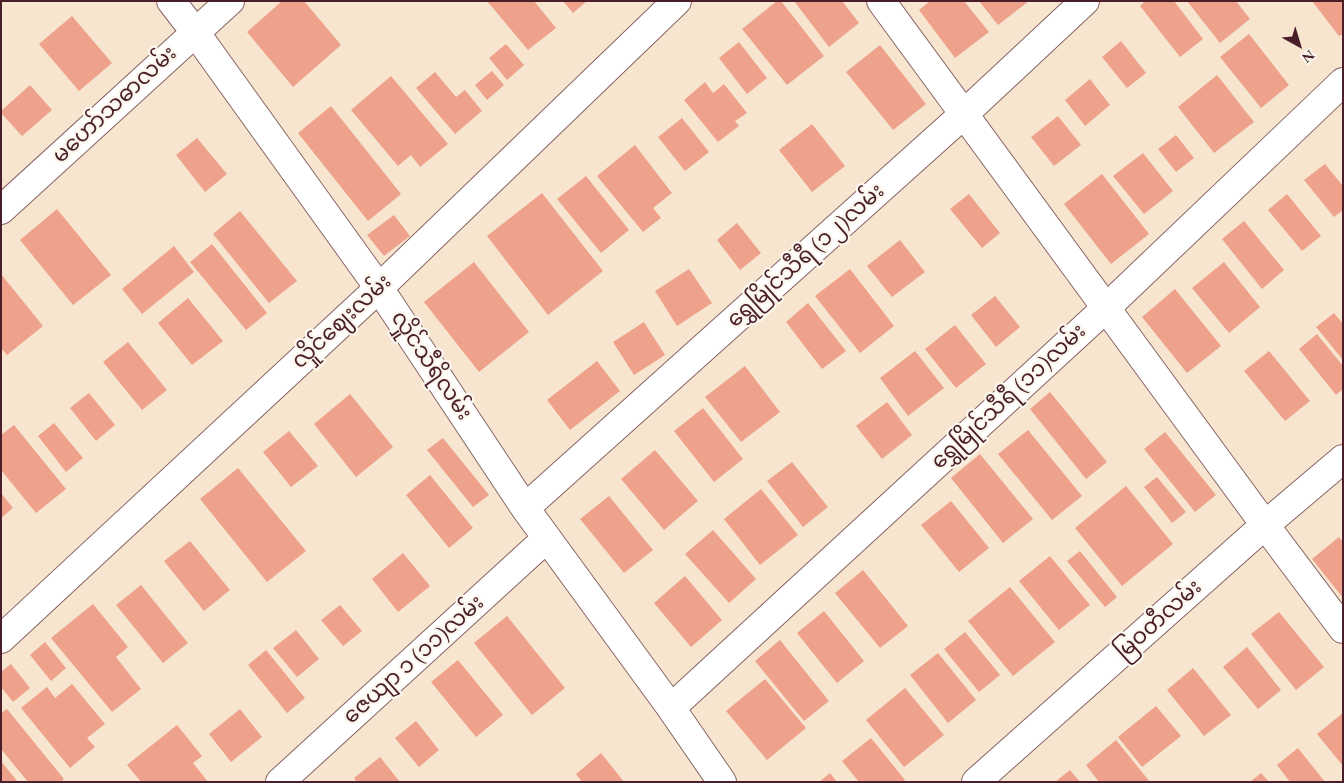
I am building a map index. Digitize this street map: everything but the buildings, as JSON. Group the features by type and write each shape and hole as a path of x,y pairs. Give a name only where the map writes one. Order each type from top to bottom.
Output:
{"street":[{"name":"လှိုင်သီရိလမ်း","path":"171,1 379,288 525,508 722,781"},
{"name":"မဟော်သဓာလမ်း","path":"1,210 230,1"},
{"name":"လှိုင်ဈေးလမ်း","path":"1,638 379,288 677,1"},
{"path":"881,1 1343,629"},
{"name":"ရွှေမြိုင်သီရီ (၁၂)လမ်း","path":"525,508 964,114 1085,1"},
{"name":"ရွှေမြိုင်သီရီ (၁၁)လမ်း","path":"671,708 1106,308 1343,82"},
{"name":"မြဝတီလမ်း","path":"976,782 1265,525 1343,459"},
{"name":"ဇေယျာ ၁ (၁၁)လမ်း","path":"280,782 547,538"}]}
